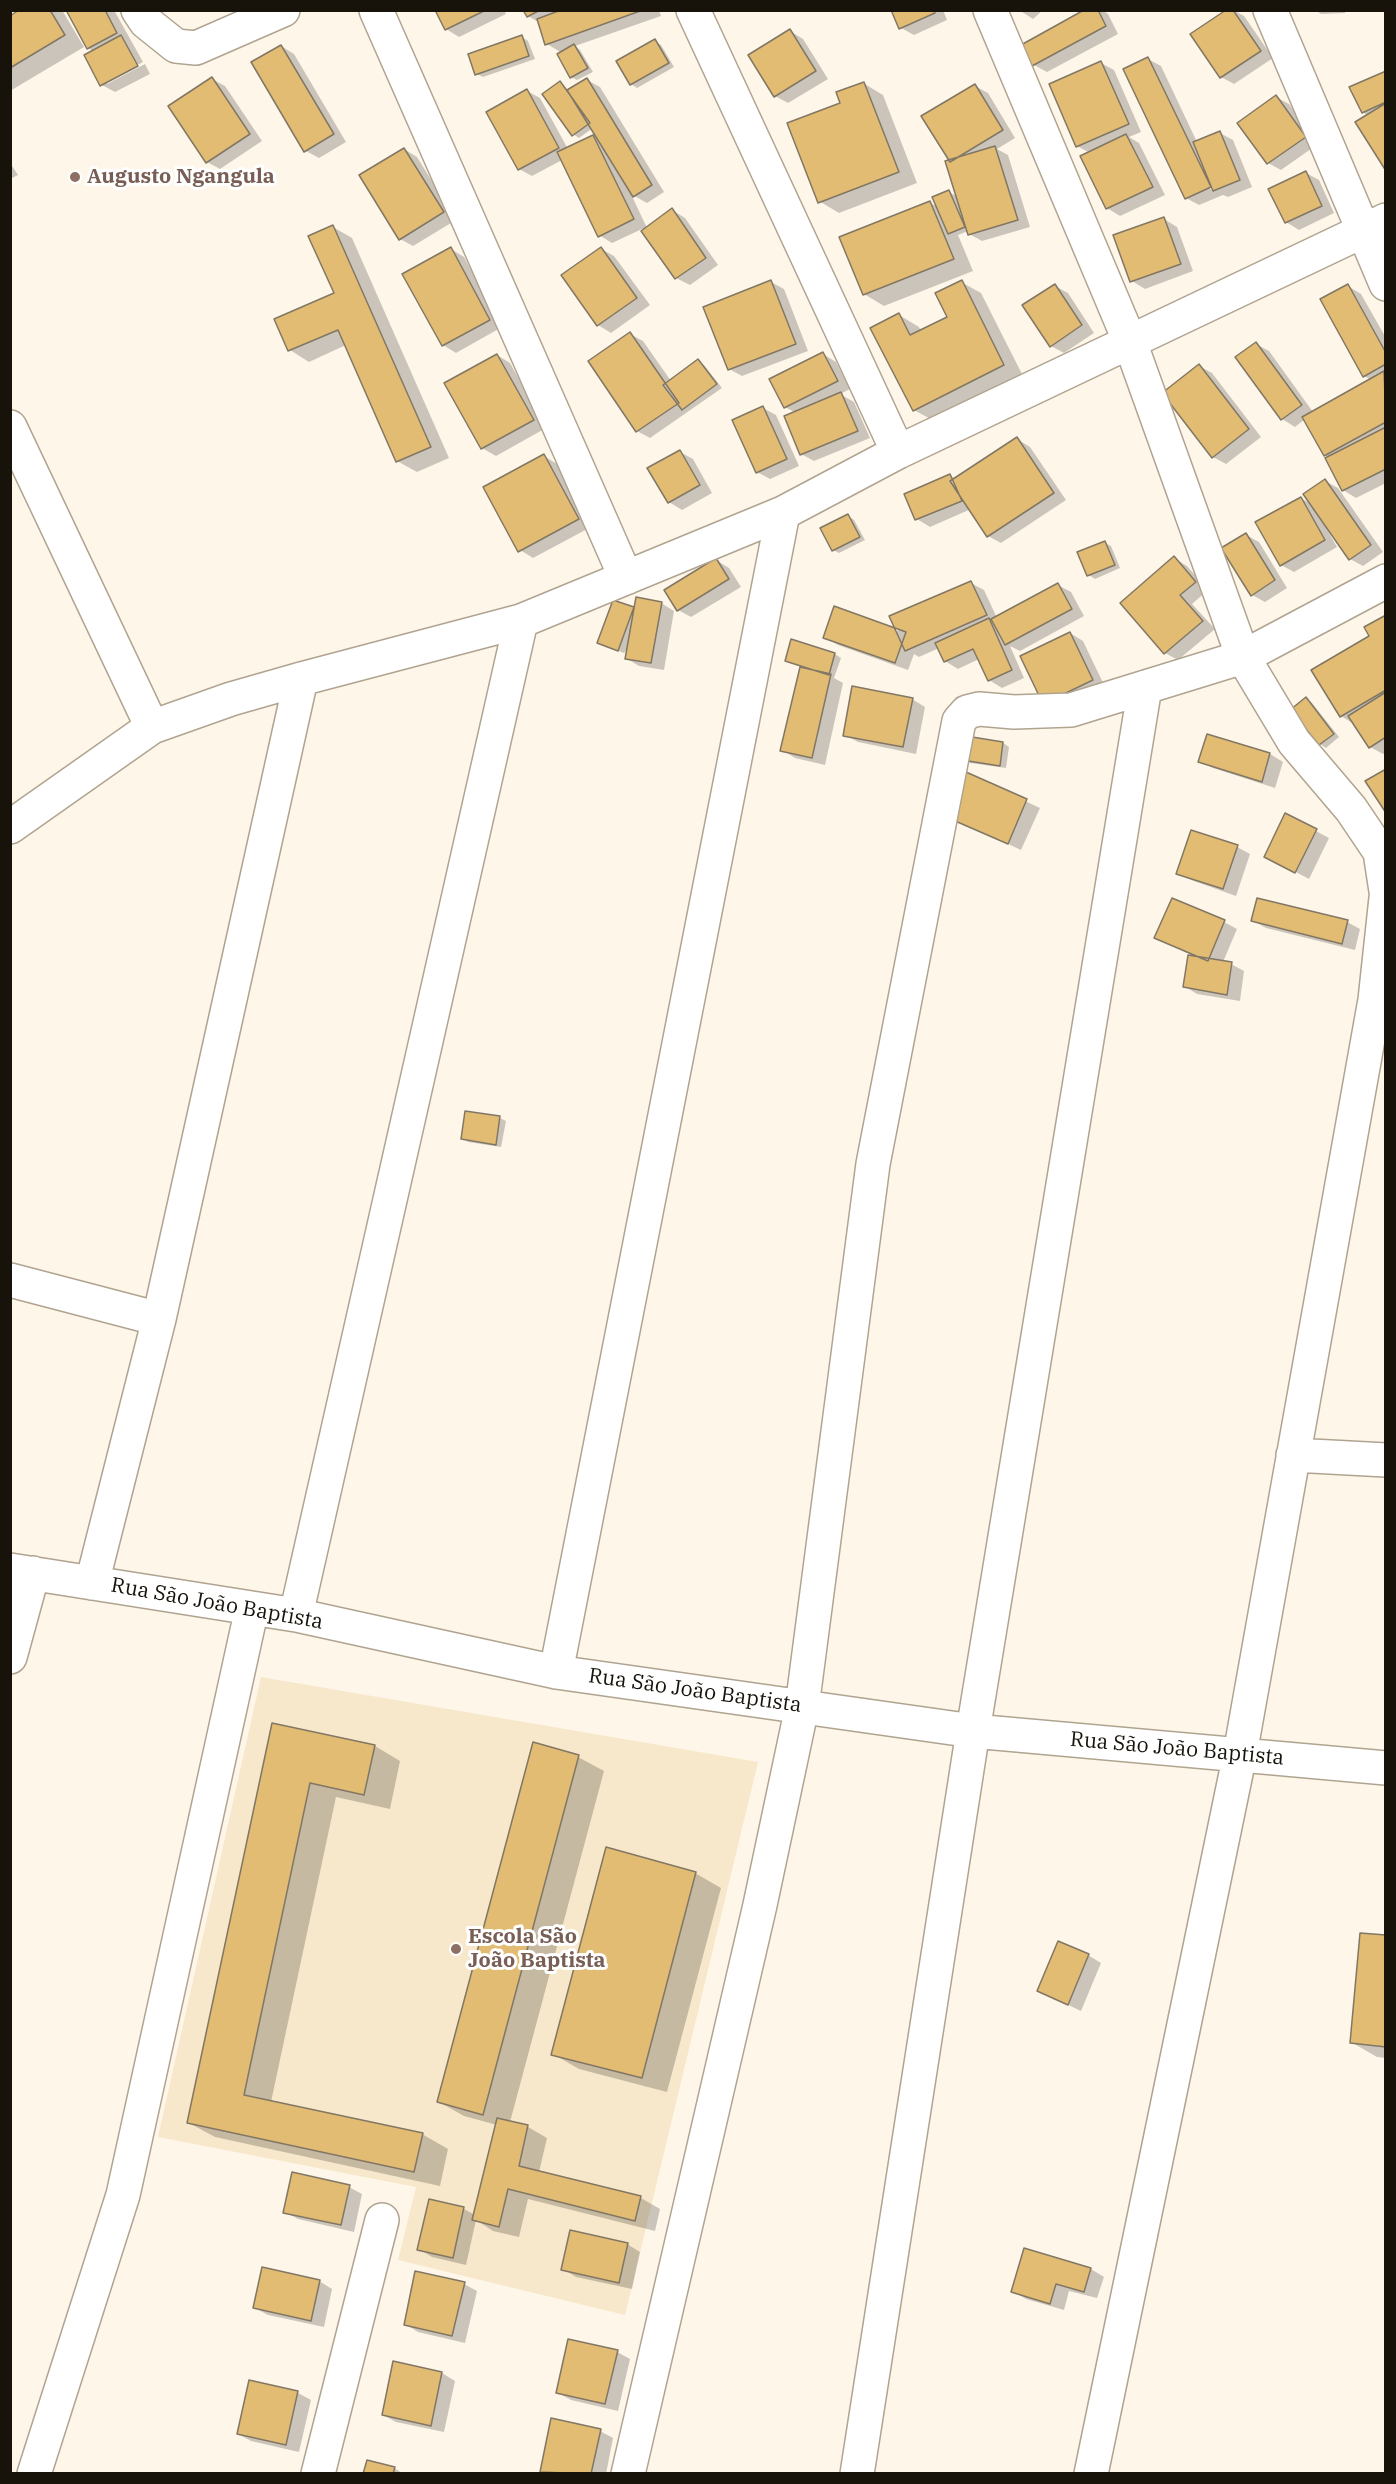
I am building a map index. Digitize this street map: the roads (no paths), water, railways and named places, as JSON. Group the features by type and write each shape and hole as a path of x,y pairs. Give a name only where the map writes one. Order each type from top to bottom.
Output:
{"street":[{"path":"138,10 146,22 176,46 196,48 283,10"},
{"path":"376,10 626,578"},
{"path":"693,10 898,452"},
{"path":"990,10 1130,342 1243,657 1294,742 1351,809 1380,852 1386,891"},
{"path":"1270,10 1374,225 1386,284"},
{"path":"10,827 152,727 231,699 521,621 626,578 783,513 898,452 1374,225"},
{"path":"10,427 152,727"},
{"path":"556,1672 783,513"},
{"path":"628,2474 755,1928 802,1707 873,1164 959,721 967,712 980,709 1014,712 1071,710 1243,657 1386,581"},
{"path":"296,1616 521,621"},
{"path":"92,1582 159,1319 301,679"},
{"path":"857,2474 973,1731 1145,687"},
{"path":"1091,2474 1240,1754 1375,1000 1386,898"},
{"path":"10,1280 159,1319"},
{"path":"1293,1455 1386,1460"},
{"path":"10,1658 22,1572"},
{"name":"Rua São João Baptista","path":"22,1572 296,1616 556,1672 973,1731 1386,1768"},
{"path":"34,2474 123,2195 252,1608"},
{"path":"318,2474 382,2220"}],"place":[{"name":"Augusto Ngangula","path":"75,177"},
{"name":"Escola São João Baptista","path":"456,1949"}]}
